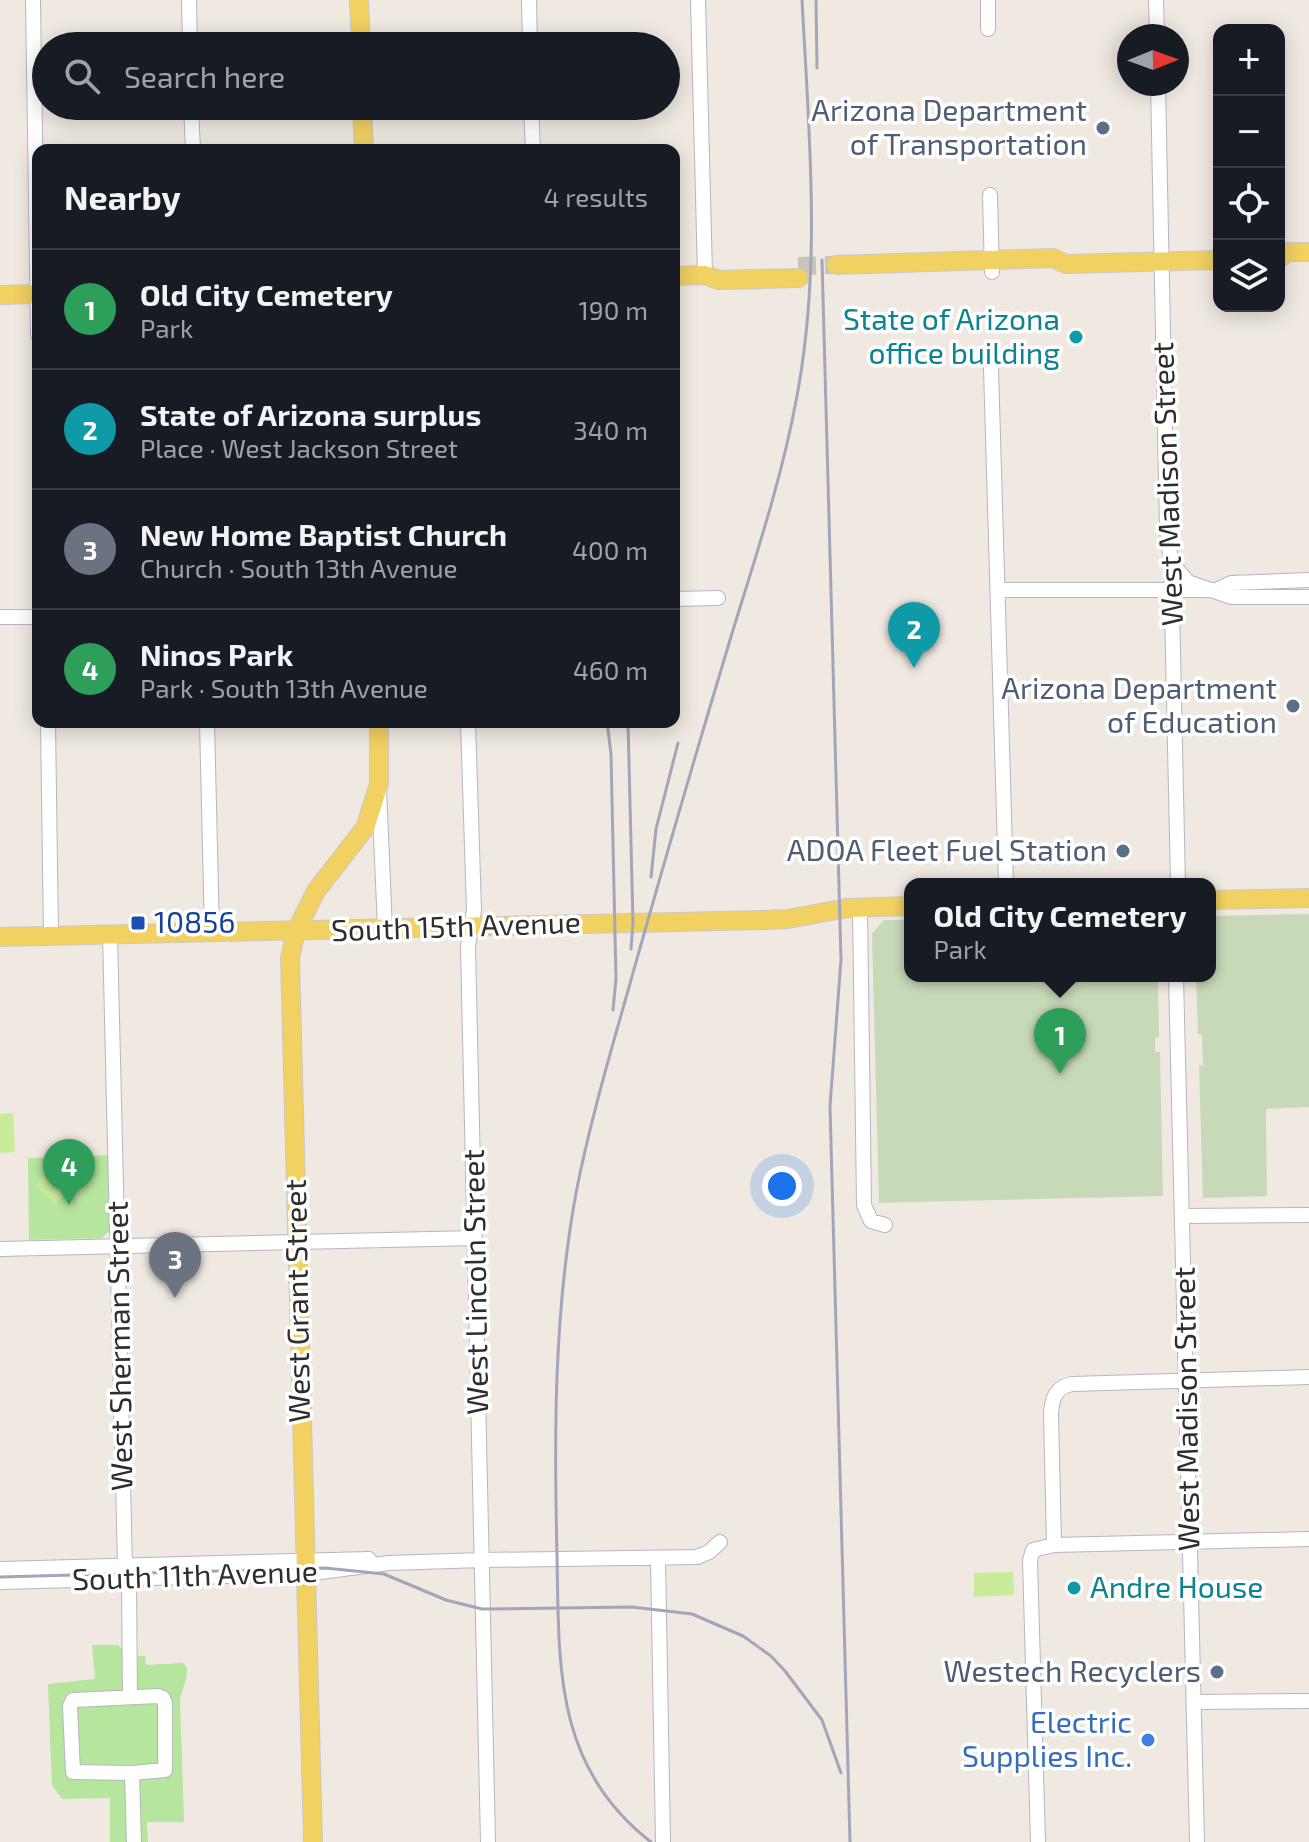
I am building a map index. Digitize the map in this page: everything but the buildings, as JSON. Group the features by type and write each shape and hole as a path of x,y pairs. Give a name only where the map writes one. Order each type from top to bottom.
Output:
{"main road":[{"path":"359,0 360,32"},
{"path":"363,120 364,144"},
{"path":"1309,252 1287,252 1279,259 1288,264 1309,263"},
{"path":"837,271 992,266 1053,258 1066,264 1213,260"},
{"path":"680,276 705,275 717,269 798,272"},
{"path":"0,295 32,294"},
{"name":"West Grant Street","path":"313,1842 290,958 296,931 316,891 365,828 379,784 379,728"},
{"path":"1216,900 1309,898"},
{"name":"South 15th Avenue","path":"0,937 763,920 860,907 904,906"}],"street":[{"path":"33,0 34,32"},
{"path":"189,0 190,32"},
{"path":"529,0 530,32"},
{"path":"698,0 705,275"},
{"path":"988,0 988,29"},
{"path":"1156,0 1157,24"},
{"name":"West Madison Street","path":"1158,96 1178,878"},
{"path":"35,120 35,144"},
{"path":"192,120 193,144"},
{"path":"532,120 533,144"},
{"path":"990,195 992,266"},
{"path":"991,368 1006,878"},
{"path":"1171,562 1188,582 1231,597 1309,597"},
{"path":"999,590 1216,590 1231,583 1309,580"},
{"path":"680,599 718,598"},
{"path":"0,617 32,617"},
{"path":"48,728 51,936"},
{"path":"207,728 212,932"},
{"name":"West Lincoln Street","path":"468,728 474,910 468,946 488,1842"},
{"name":"West Grant Street","path":"379,784 385,929"},
{"path":"860,907 864,1205 871,1221 885,1225"},
{"name":"West Sherman Street","path":"110,934 130,1697"},
{"name":"West Madison Street","path":"1176,982 1197,1842"},
{"path":"1183,1216 1309,1215"},
{"path":"0,1249 475,1238"},
{"path":"1054,1545 1052,1407 1057,1391 1072,1384 1309,1377"},
{"path":"1038,1842 1031,1638 1030,1560 1033,1550 1054,1545 1309,1539"},
{"name":"South 11th Avenue","path":"0,1582 127,1573 389,1563 697,1557 720,1542"},
{"path":"658,1559 663,1842"},
{"name":"South 11th Avenue","path":"0,1569 127,1573"},
{"path":"130,1697 163,1698 165,1770 73,1772 70,1706 73,1700 130,1697"},
{"path":"1194,1702 1309,1701"},
{"path":"132,1773 134,1842"}],"green space":[{"path":"1309,914 1309,1107 1266,1109 1267,1196 1203,1198 1199,1066 1203,1065 1202,1035 1198,1034 1196,982 1216,982 1216,916"},
{"path":"884,920 904,920 904,982 1158,982 1159,1037 1155,1038 1155,1052 1160,1052 1163,1196 879,1203 872,934"},
{"path":"13,1113 15,1152 0,1153 0,1114"},
{"path":"108,1155 110,1230 102,1238 29,1240 28,1158"},
{"path":"54,1164 75,1182 55,1204 35,1185"},
{"path":"1013,1572 1014,1595 974,1597 974,1573"},
{"path":"92,1645 118,1645 130,1657 145,1656 146,1665 183,1663 187,1668 180,1703 184,1822 147,1822 148,1842 110,1842 110,1798 62,1799 52,1785 48,1684 95,1679"}],"tunnel":[{"path":"798,266 836,265"}],"railway":[{"path":"651,1842 619,1813 596,1781 579,1748 568,1712 562,1675 556,1419 563,1283 576,1193 594,1113 775,491 796,401 804,351 811,251 810,151 802,0"},
{"path":"816,0 817,68"},
{"path":"822,260 841,960 830,1106 850,1842"},
{"path":"608,728 616,979 613,1010"},
{"path":"628,728 631,949"},
{"path":"651,877 656,829 678,743"},
{"path":"0,1577 325,1568 384,1574 446,1600 482,1609 632,1607 692,1614 743,1636 771,1656 822,1720 841,1773"}],"place":[{"name":"Arizona Department of Transportation","path":"1103,128"},
{"name":"State of Arizona office building","path":"1076,337"},
{"name":"State of Arizona surplus","path":"914,668"},
{"name":"Arizona Department of Education","path":"1293,706"},
{"name":"ADOA Fleet Fuel Station","path":"1123,851"},
{"name":"10856","path":"138,923"},
{"name":"Old City Cemetery","path":"1060,1074"},
{"name":"Ninos Park","path":"69,1205"},
{"name":"New Home Baptist Church","path":"175,1298"},
{"name":"Andre House","path":"1074,1588"},
{"name":"Westech Recyclers","path":"1217,1672"},
{"name":"Electric Supplies Inc.","path":"1148,1740"}]}
